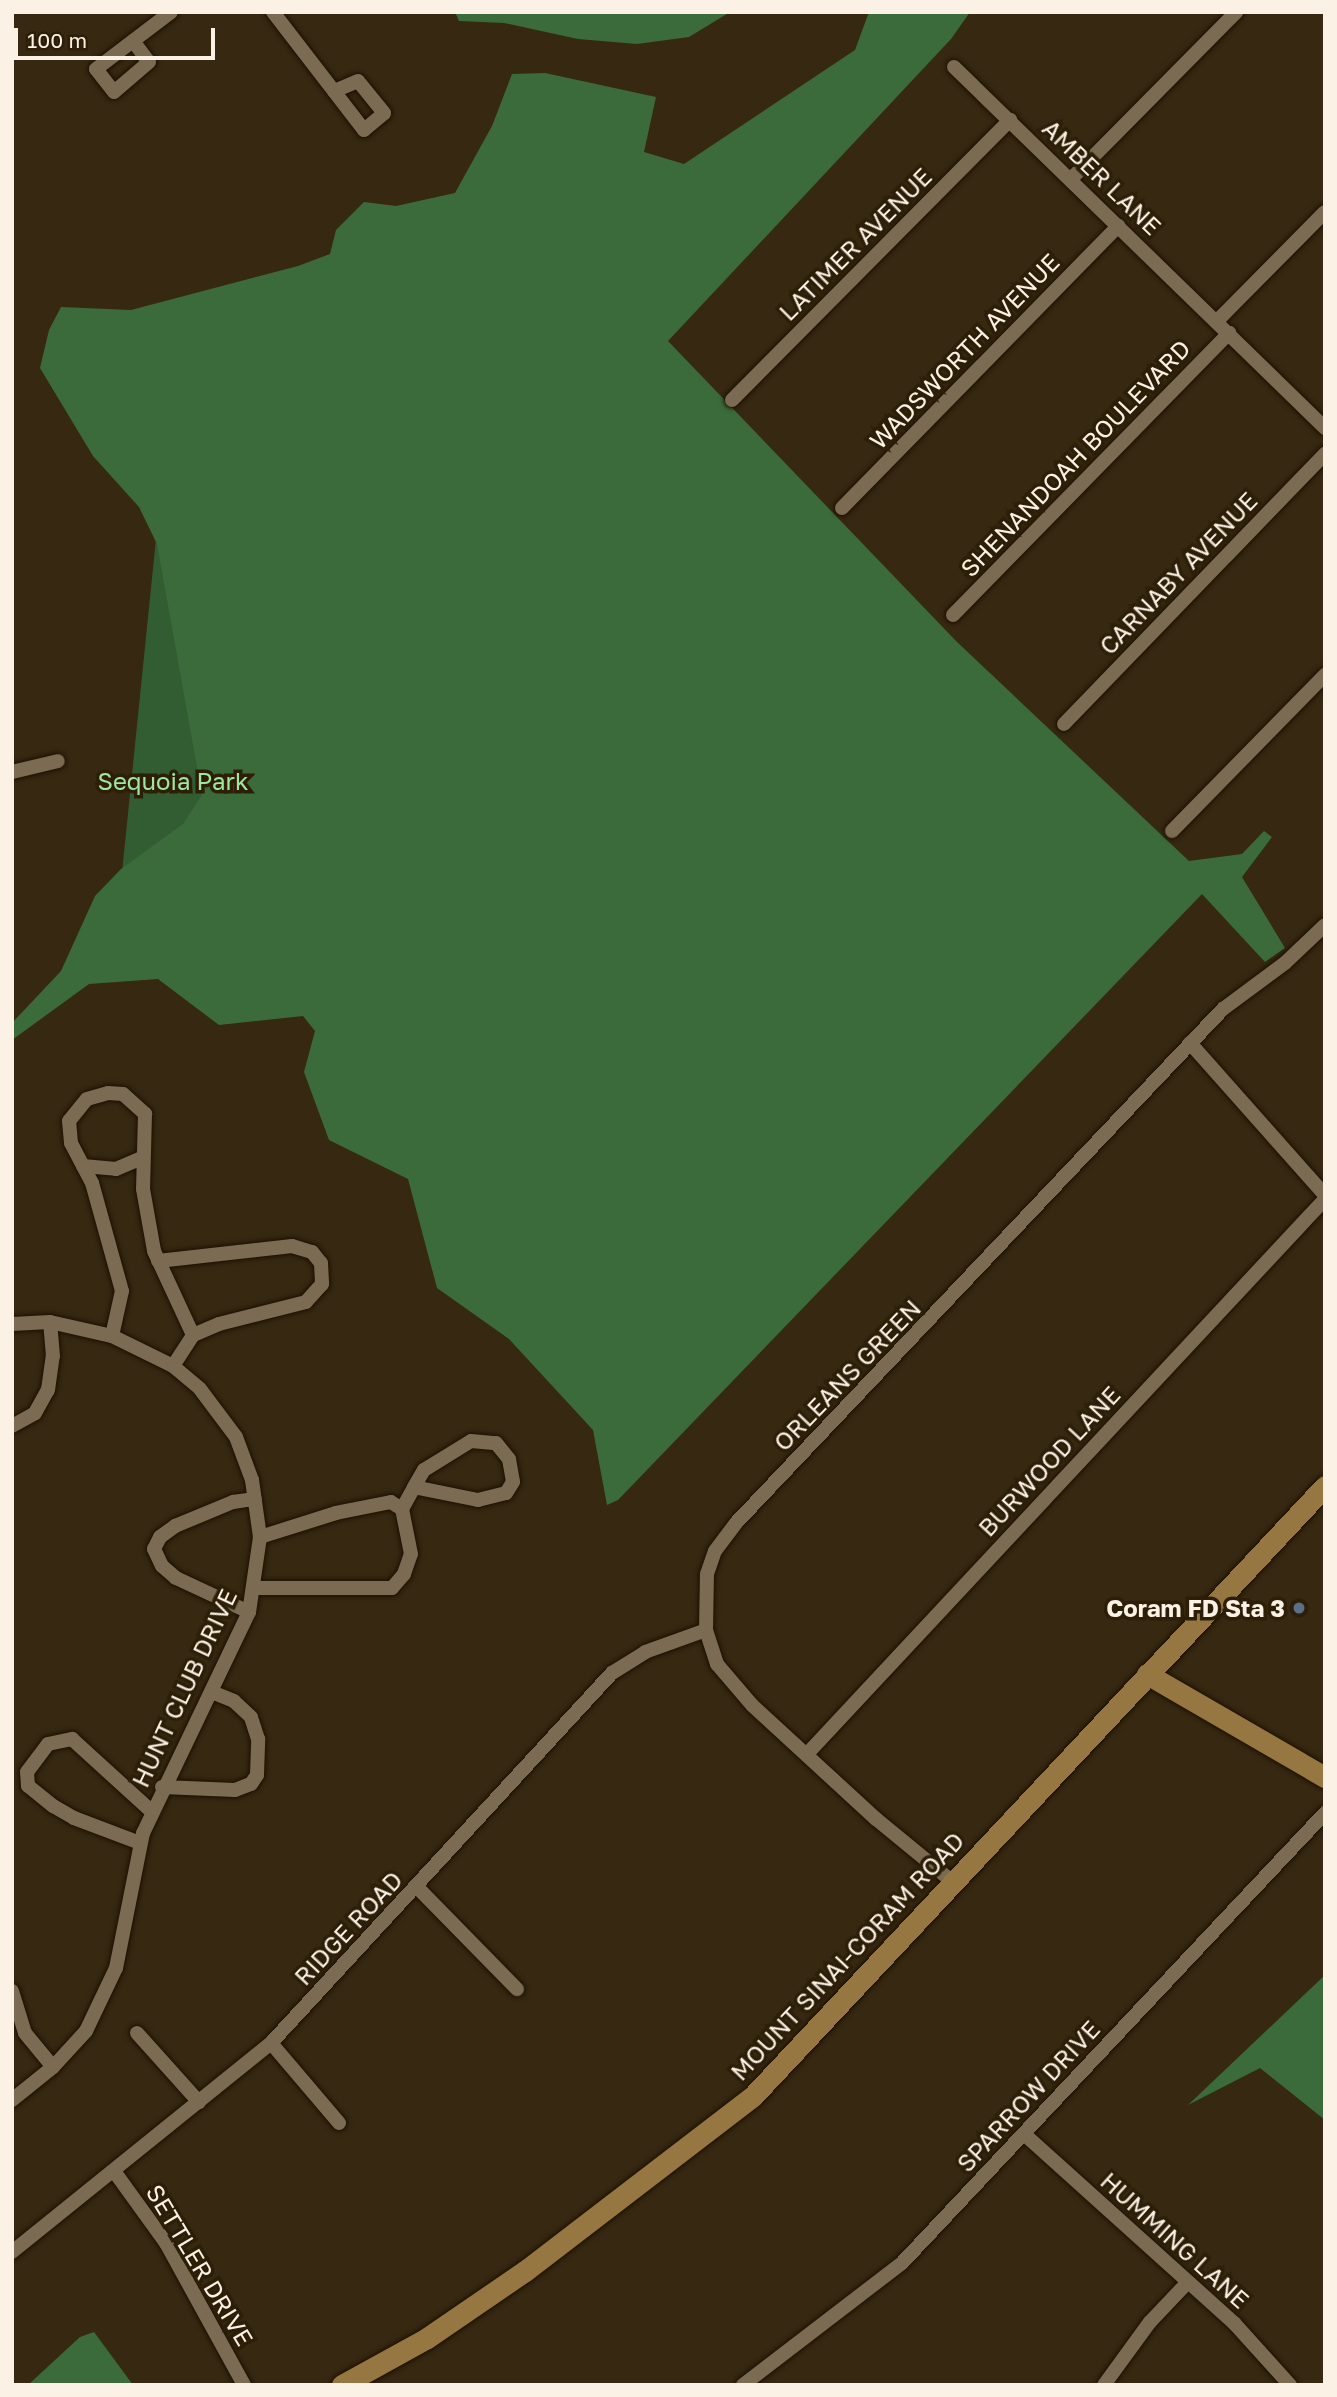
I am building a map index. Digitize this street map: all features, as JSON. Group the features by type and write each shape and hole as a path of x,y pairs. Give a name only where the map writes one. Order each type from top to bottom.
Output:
{"main road":[{"name":"MOUNT SINAI-CORAM ROAD","path":"350,2383 427,2338 525,2271 753,2096 1325,1486"},
{"path":"1147,1674 1325,1777"}],"street":[{"path":"133,41 170,12"},
{"path":"273,12 334,90"},
{"path":"1071,179 1236,12"},
{"name":"AMBER LANE","path":"954,67 1229,333"},
{"name":"LATIMER AVENUE","path":"732,400 1010,120"},
{"path":"1217,321 1325,212"},
{"name":"WADSWORTH AVENUE","path":"842,508 1118,226"},
{"path":"1229,333 1325,428"},
{"name":"SHENANDOAH BOULEVARD","path":"953,615 1229,333"},
{"name":"CARNABY AVENUE","path":"1064,724 1325,454"},
{"path":"1172,831 1325,675"},
{"path":"12,772 58,761"},
{"name":"ORLEANS GREEN","path":"954,1882 876,1819 732,1683 717,1664 706,1630 707,1574 715,1551 736,1523 1223,1009 1285,963 1325,925"},
{"path":"1190,1043 1325,1197"},
{"path":"112,1336 122,1291 83,1166 71,1143 69,1121 87,1099 108,1093 123,1094 145,1114 143,1189 159,1261 193,1335"},
{"path":"83,1166 116,1169 142,1158"},
{"name":"BURWOOD LANE","path":"807,1754 1325,1197"},
{"path":"159,1261 292,1246 312,1252 321,1263 322,1284 306,1302 219,1324 193,1335 173,1366"},
{"path":"12,1426 35,1413 48,1390 53,1356 50,1322"},
{"name":"HUNT CLUB DRIVE","path":"12,1324 50,1322 112,1336 173,1366 216,1406 236,1437 255,1499 260,1537 256,1588 249,1612 212,1692 162,1787 140,1843 116,1968 86,2031 53,2067 12,2100"},
{"path":"256,1588 391,1588 404,1574 411,1553 402,1509 414,1487 424,1470 454,1448 490,1440 509,1459 513,1482 506,1493 478,1500 414,1487"},
{"path":"249,1612 176,1578 162,1566 154,1549 160,1536 175,1525 233,1502 255,1499"},
{"path":"260,1537 375,1504 391,1502 402,1509"},
{"name":"RIDGE ROAD","path":"12,2252 271,2043 612,1673 645,1652 706,1630"},
{"path":"162,1787 235,1790 251,1784 257,1775 258,1739 251,1717 234,1701 212,1692"},
{"path":"140,1843 74,1818 53,1806 28,1786 27,1772 48,1744 72,1740 152,1811"},
{"name":"SPARROW DRIVE","path":"743,2385 902,2263 1325,1813"},
{"path":"417,1887 517,1989"},
{"path":"12,1991 19,2033 53,2067"},
{"path":"137,2033 199,2102"},
{"path":"271,2043 339,2123"},
{"name":"HUMMING LANE","path":"1024,2133 1186,2284 1234,2323 1290,2385"},
{"name":"SETTLER DRIVE","path":"114,2171 166,2243 244,2385"},
{"path":"1104,2385 1150,2322 1186,2284"}],"green space":[{"path":"455,12 730,12 689,37 637,44 578,39 504,23 459,21"},
{"path":"869,12 970,12 951,39 668,341 957,642 1189,861 1242,854 1264,831 1272,837 1242,877 1285,948 1265,962 1202,894 618,1500 607,1505 593,1430 509,1339 437,1288 408,1179 329,1140 304,1072 315,1031 303,1016 219,1025 158,979 89,984 12,1040 12,1023 61,971 95,896 121,869 183,824 202,795 157,544 139,507 93,456 40,368 49,330 61,307 131,310 298,266 330,254 336,230 364,202 396,206 455,193 492,126 512,74 545,73 656,97 644,152 684,164 855,50"},
{"name":"Sequoia Park","path":"161,490 220,800 121,882"},
{"path":"1325,1975 1325,2120 1260,2068 1188,2105"},
{"path":"94,2332 133,2385 28,2385 80,2337"}],"place":[{"name":"Coram FD Sta 3","path":"1299,1608"}]}
